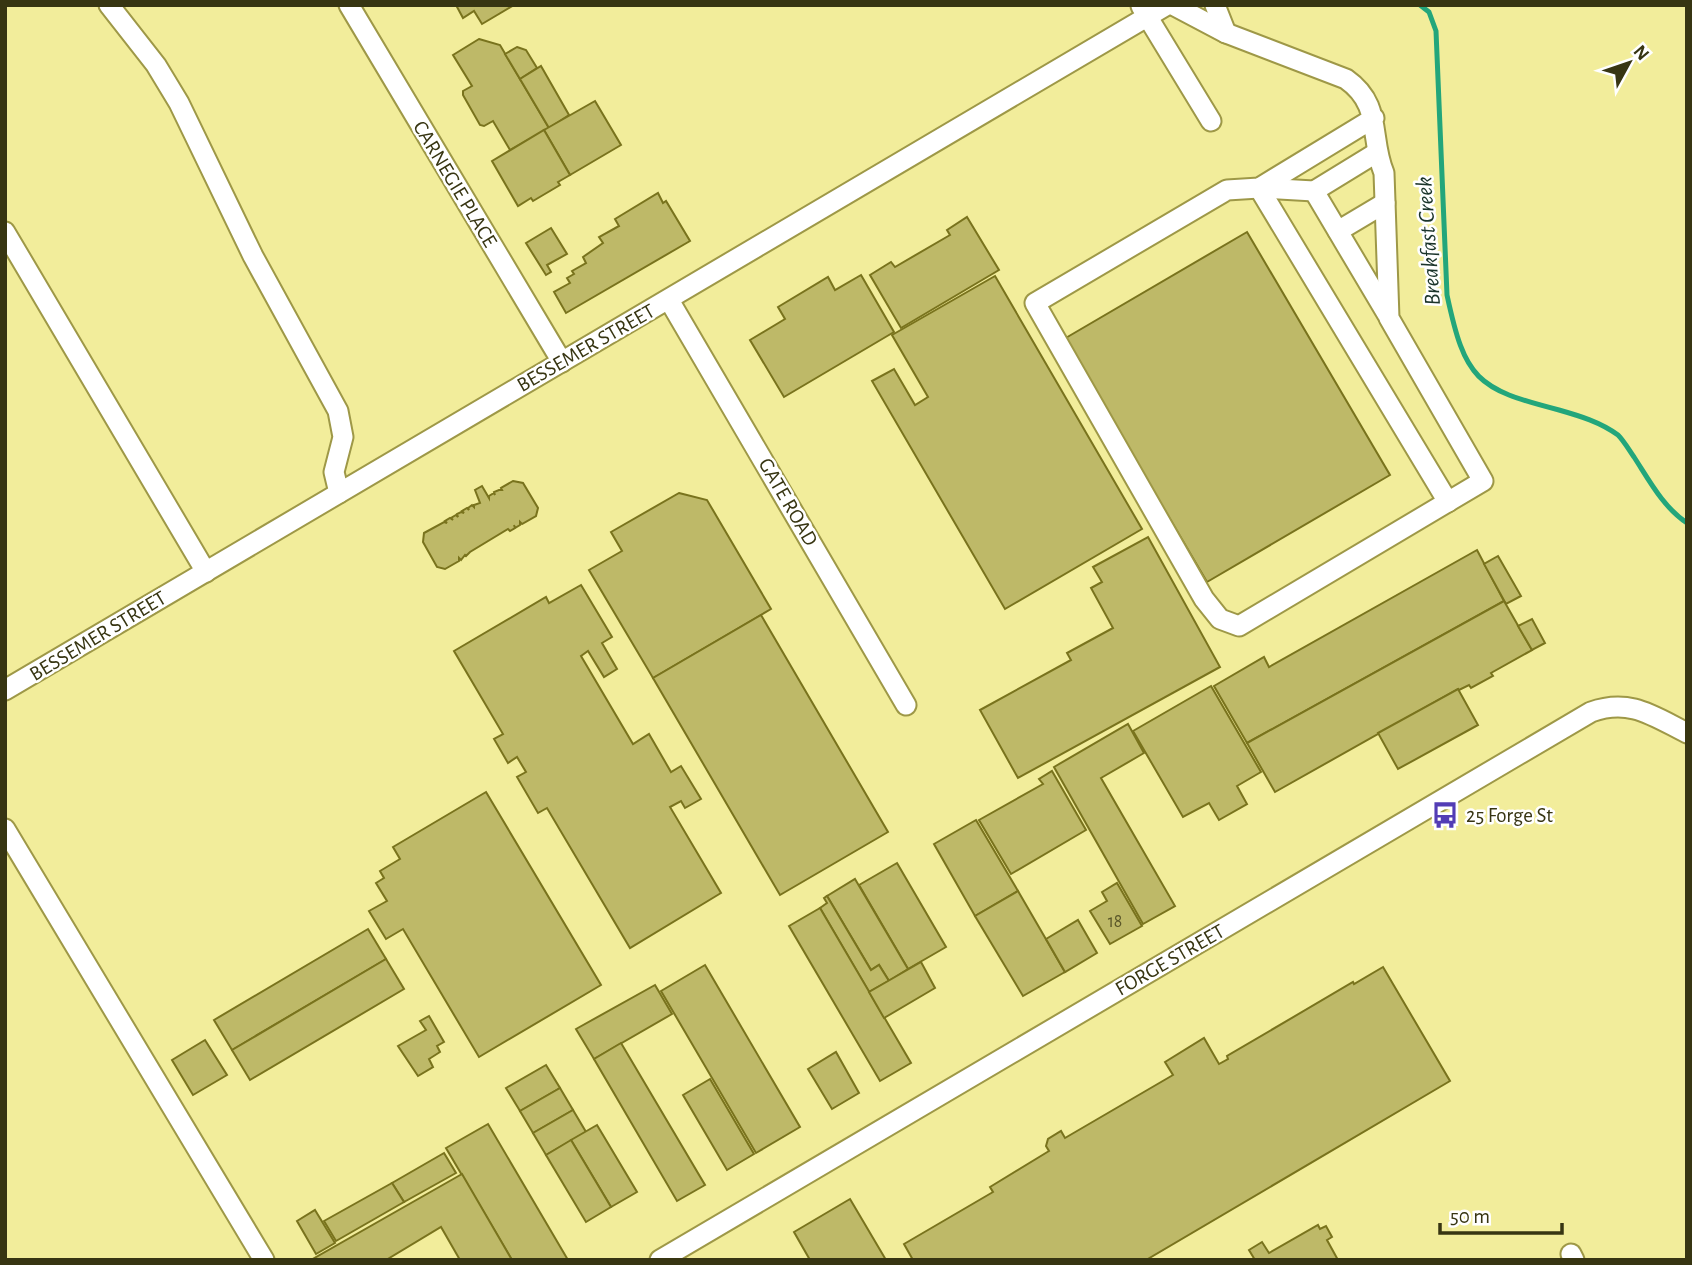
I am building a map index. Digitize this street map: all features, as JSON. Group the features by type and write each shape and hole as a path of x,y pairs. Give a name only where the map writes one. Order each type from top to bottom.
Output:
{"street":[{"path":"109,5 170,86 195,132 253,256 338,411 343,437 334,472 339,493"},
{"name":"CARNEGIE PLACE","path":"349,5 562,362"},
{"name":"BESSEMER STREET","path":"5,690 669,299 1144,11 1167,5"},
{"path":"1173,5 1226,33 1346,79 1363,95 1374,118 1376,153 1384,173 1389,318"},
{"path":"1215,5 1226,33"},
{"path":"1144,11 1211,121"},
{"path":"1259,188 1374,118"},
{"path":"1314,191 1483,481 1239,626 1220,619 1203,599 1035,303 1227,190 1259,188 1314,191 1376,153"},
{"path":"1259,188 1448,502"},
{"path":"1338,232 1385,203"},
{"path":"5,232 206,572"},
{"name":"GATE ROAD","path":"669,299 906,705"},
{"name":"FORGE STREET","path":"660,1260 1591,712 1602,708 1629,707 1652,715 1687,733"},
{"path":"5,829 264,1260"}],"building":[{"path":"456,5 514,5 482,24 474,11 463,18"},
{"path":"479,39 500,45 549,128 510,150 493,121 484,126 480,125 463,95 463,91 472,86 453,55"},
{"path":"517,47 526,50 537,68 520,79 505,54"},
{"path":"541,66 569,115 549,128 520,79"},
{"path":"595,101 621,145 570,175 544,130"},
{"path":"544,130 570,175 558,182 560,185 533,201 531,198 518,206 492,161"},
{"path":"658,193 663,203 666,201 690,241 566,313 554,292 570,283 567,278 574,274 572,271 586,263 583,257 603,243 599,237 619,226 615,219"},
{"path":"967,217 999,270 901,328 870,275 891,262 895,267 950,235 947,230"},
{"path":"551,228 567,254 547,265 551,272 546,275 526,243"},
{"path":"1247,232 1390,475 1207,582 1064,339"},
{"path":"861,275 894,332 784,397 750,340 785,319 778,307 828,277 835,290"},
{"path":"995,276 1142,529 1005,609 872,381 894,369 915,405 928,397 892,335"},
{"path":"513,481 523,483 538,508 536,516 522,524 520,522 520,525 510,531 508,529 445,569 437,567 423,542 424,533 444,522 447,523 445,521 450,518 453,520 451,518 456,515 458,517 457,514 464,513 462,511 480,503 475,490 482,486 489,498"},
{"path":"679,493 707,500 771,609 653,678 589,570 622,551 611,532"},
{"path":"1148,537 1220,667 1018,778 980,710 1071,660 1067,653 1113,628 1091,588 1102,582 1093,567"},
{"path":"1477,550 1504,601 1247,743 1214,686 1264,657 1269,667"},
{"path":"1498,556 1521,596 1506,604 1484,564"},
{"path":"581,585 612,637 602,643 617,669 604,677 588,651 581,656 633,744 649,734 671,772 681,766 701,799 685,808 681,801 670,807 721,893 630,948 547,808 538,813 517,777 526,772 517,757 508,763 494,739 503,734 454,651 546,597 549,603"},
{"path":"1504,601 1532,650 1491,673 1493,676 1471,688 1469,685 1458,689 1275,792 1247,743"},
{"path":"761,615 888,832 780,895 653,678"},
{"path":"1532,619 1545,643 1532,650 1518,626"},
{"path":"1211,686 1261,772 1237,786 1247,804 1219,820 1209,803 1183,817 1133,731"},
{"path":"1458,689 1478,725 1398,769 1378,733"},
{"path":"1128,724 1144,753 1101,778 1175,906 1143,924 1054,767"},
{"path":"1052,771 1086,830 1011,874 979,820 1043,784 1039,779"},
{"path":"486,792 601,985 479,1057 403,929 386,939 369,911 387,901 376,883 384,878 380,871 400,859 393,847"},
{"path":"976,820 1018,891 975,916 934,844"},
{"path":"897,863 946,947 908,969 859,885"},
{"path":"855,879 908,969 889,981 879,965 871,970 827,896"},
{"path":"1117,883 1142,926 1110,944 1090,911 1107,901 1102,892"},
{"path":"1018,891 1065,972 1023,996 975,916"},
{"path":"827,896 871,970 879,965 889,981 869,992 820,908 827,903 824,898"},
{"path":"820,908 911,1063 880,1081 789,926"},
{"path":"1078,920 1097,953 1065,972 1046,939"},
{"path":"368,929 386,959 232,1050 214,1020"},
{"path":"386,959 404,989 250,1080 232,1050"},
{"path":"921,962 935,988 884,1018 869,992"},
{"path":"705,965 800,1127 756,1153 661,991"},
{"path":"1383,967 1450,1081 1146,1260 913,1260 904,1244 993,1192 990,1187 1049,1151 1046,1146 1048,1139 1061,1131 1065,1138 1173,1075 1165,1062 1204,1038 1219,1064 1228,1059 1227,1056"},
{"path":"655,985 672,1014 594,1059 576,1029"},
{"path":"429,1016 444,1042 437,1046 440,1052 429,1059 433,1067 418,1076 398,1046 426,1030 420,1021"},
{"path":"205,1040 227,1075 193,1095 172,1060"},
{"path":"621,1043 705,1185 677,1201 594,1059"},
{"path":"836,1052 859,1093 832,1109 808,1069"},
{"path":"546,1065 560,1088 520,1111 506,1088"},
{"path":"710,1079 754,1154 727,1170 683,1095"},
{"path":"560,1088 573,1110 533,1133 520,1111"},
{"path":"573,1110 586,1132 546,1155 533,1133"},
{"path":"488,1124 568,1260 512,1260 446,1148"},
{"path":"597,1125 637,1192 611,1207 571,1140"},
{"path":"571,1140 611,1207 586,1222 546,1155"},
{"path":"444,1153 456,1173 404,1202 392,1183"},
{"path":"462,1174 512,1260 460,1260 441,1227 386,1260 311,1260"},
{"path":"392,1183 404,1202 336,1241 324,1221"},
{"path":"850,1199 886,1260 810,1260 794,1232"},
{"path":"315,1210 335,1243 316,1254 297,1221"},
{"path":"1318,1225 1320,1229 1326,1226 1332,1237 1327,1240 1338,1260 1255,1260 1249,1250 1262,1242 1269,1253"}],"waterway":[{"name":"Breakfast Creek","path":"1420,5 1429,12 1436,31 1447,295 1460,345 1468,363 1492,387 1509,395 1582,417 1618,435 1664,501 1687,523"}],"place":[{"name":"25 Forge St","path":"1445,815"}]}
